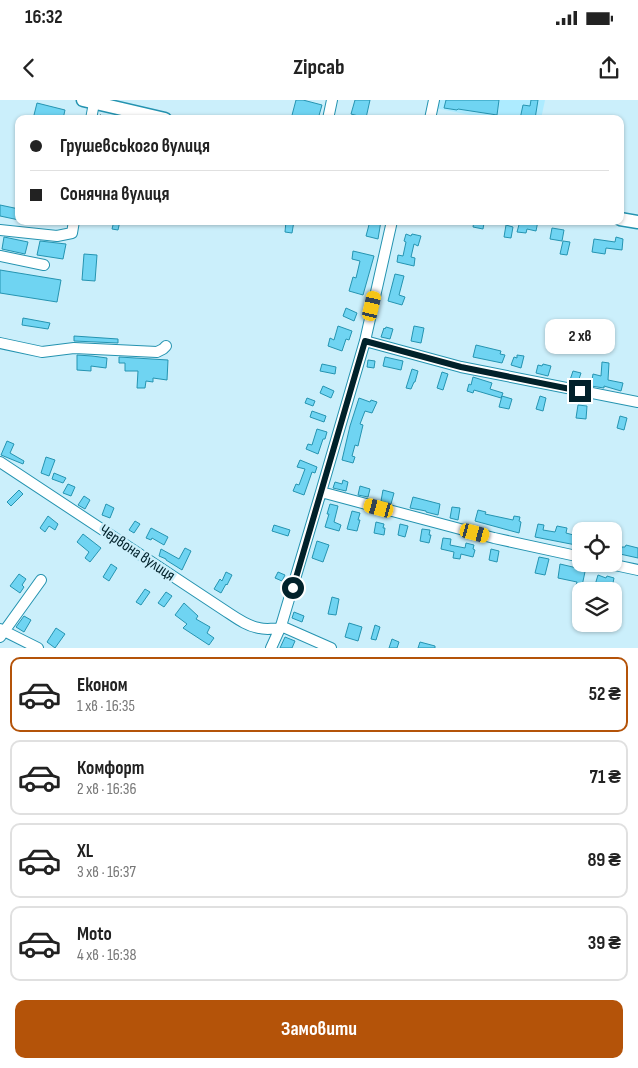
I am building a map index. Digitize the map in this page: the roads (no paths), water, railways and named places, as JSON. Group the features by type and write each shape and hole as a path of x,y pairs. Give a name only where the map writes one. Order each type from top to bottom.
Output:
{"main road":[{"path":"92,106 143,115"},
{"path":"624,220 638,222"}],"street":[{"path":"329,115 332,100"},
{"path":"431,115 434,100"},
{"path":"0,230 56,236 72,233 73,225"},
{"path":"271,648 280,627 365,341 391,225"},
{"path":"0,256 44,265"},
{"path":"365,341 461,367 638,402"},
{"path":"0,342 42,352 74,348 156,352 166,346"},
{"name":"Червона вулиця","path":"0,462 248,625 260,629 280,627 331,648"},
{"path":"321,492 494,538 572,555"},
{"path":"622,567 638,570"},
{"path":"38,648 2,632 40,580"}]}
